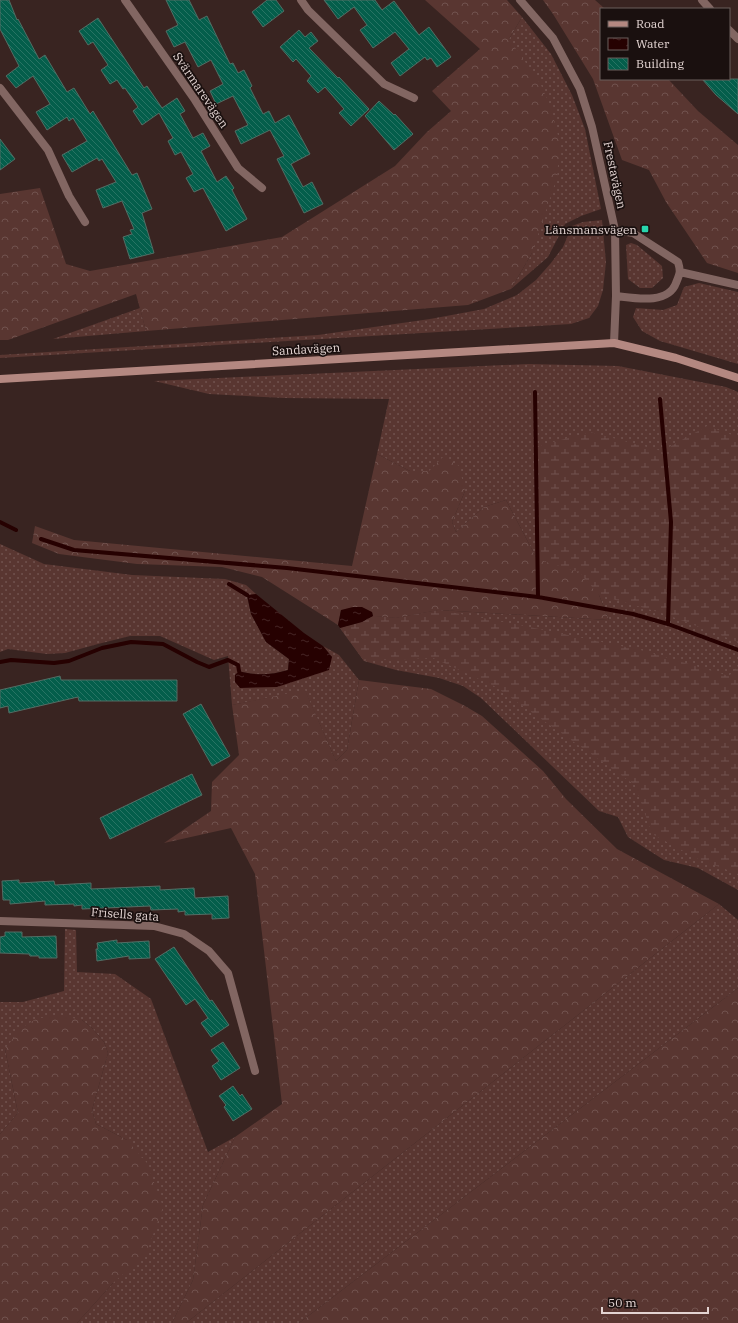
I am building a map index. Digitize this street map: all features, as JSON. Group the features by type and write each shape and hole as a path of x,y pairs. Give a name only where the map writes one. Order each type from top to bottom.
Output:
{"street":[{"name":"Svärmarevägen","path":"126,0 195,100 238,168 262,188"},
{"path":"301,0 308,10 384,84 414,98"},
{"name":"Frestavägen","path":"520,0 553,38 580,89 592,127 615,230 616,296 614,343"},
{"path":"702,0 709,8"},
{"path":"730,31 738,40"},
{"path":"0,88 48,150 69,196 85,222"},
{"path":"615,230 633,233 678,262 680,272 675,286 665,296 645,299 616,296"},
{"path":"680,272 738,285"},
{"path":"614,343 676,358 738,378"},
{"name":"Sandavägen","path":"0,379 614,343"},
{"name":"Frisells gata","path":"0,921 154,926 184,934 209,951 228,973 255,1071"}],"green space":[{"path":"425,0 507,0 522,17 509,39 540,83 550,105 560,143 557,177 532,253 511,289 468,305 146,331 136,294 8,340 0,340 0,194 40,188 66,264 90,271 282,237 395,166 427,132 451,111 432,91 480,49"},
{"path":"543,0 595,0 604,8 600,8 600,80 669,80 698,111 738,145 738,273 707,263 666,202 649,170 622,160 593,79"},
{"path":"522,17 551,54 572,95 585,129 601,209 581,216 565,224 548,257 511,289 532,253 509,39"},
{"path":"602,220 606,262 603,290 598,306 589,318 571,324 0,358 0,355 318,335 430,319 484,309 517,295 536,280 563,247 572,226 583,222"},
{"path":"631,243 637,245 662,266 663,278 652,288 640,288 628,279 626,245"},
{"path":"699,283 738,292 738,364 660,341 642,331 633,317 636,308 663,310 677,305 684,287"},
{"path":"140,308 146,331 53,339"},
{"path":"528,364 618,366 726,387 738,392 738,890 698,868 664,860 628,837 618,817 599,811 481,698 463,686 439,678 396,670 364,661 340,628 362,622 373,616 396,618 439,610 609,620 599,595 537,559 506,500 484,507 456,532 452,522 465,491 429,471 410,471 377,454 389,399 284,398 209,394 154,381"},
{"path":"707,426 738,437 738,642 665,614 599,595 579,572 537,559 535,447 590,432 662,451"},
{"path":"377,454 410,471 429,471 444,456 459,466 465,491 452,522 456,532 484,507 506,500 537,559 579,572 599,595 609,620 439,610 396,618 373,616 372,612 341,610 338,625 262,577 222,567 137,564 59,554 32,543 35,526 74,540 352,566"},
{"path":"0,544 44,564 132,575 225,579 246,585 256,594 247,596 251,614 266,642 289,659 288,670 282,672 257,674 239,671 240,688 332,657 323,646 339,655 359,680 347,750 336,761 305,691 232,705 228,656 214,660 160,636 130,636 65,653 47,654 8,649 0,652"},
{"path":"439,610 645,651 729,676 738,666 738,874 698,859 652,834 635,785 494,686 433,658 364,661 340,628 362,622 373,616 396,618"},
{"path":"359,680 431,689 482,716 543,771 566,799 617,849 719,904 186,1323 172,1323 193,1280 203,1205 235,1137 282,1104 255,874 231,828 164,843 211,811 212,782 239,755 232,705 305,690 336,761 347,750"},
{"path":"719,904 738,920 738,988 299,1323 186,1323"},
{"path":"65,929 76,930 77,972 115,974 151,999 208,1152 235,1137 203,1205 193,1280 172,1323 77,1323 113,1283 127,1140 96,1124 92,1110 108,1053 104,1042 92,1028 82,1020 5,1049 18,1113 0,1134 0,1002 23,1002 64,991"},
{"path":"738,988 738,1323 299,1323"},
{"path":"58,1015 82,1020 92,1028 104,1042 108,1053 92,1110 96,1124 127,1140 147,1163 163,1207 146,1254 113,1283 77,1323 0,1323 0,1134 18,1113 5,1049 21,1028 36,1019"}],"water":[{"path":"256,594 304,633 323,646 332,657 329,670 277,687 240,688 235,682 235,675 239,671 252,674 264,674 288,670 289,659 266,642 251,614 247,595"},
{"path":"353,607 362,607 372,612 373,616 362,622 340,628 338,625 341,610"}],"building":[{"path":"0,0 9,0 17,20 18,19 39,59 45,55 67,92 74,88 90,114 93,111 132,175 137,173 152,209 142,213 154,253 130,259 123,237 132,234 130,230 134,229 122,201 103,208 96,190 116,182 102,159 99,161 97,158 72,172 62,155 87,141 73,118 69,121 67,117 47,130 36,112 50,104 33,76 16,88 6,76 19,66 0,29"},
{"path":"166,0 189,0 199,20 207,16 230,64 233,63 238,73 244,70 252,86 250,88 263,114 269,111 275,123 289,115 310,154 291,164 303,187 312,182 323,204 304,213 277,159 284,156 270,130 241,144 235,131 248,125 233,96 216,104 210,91 223,84 211,60 198,67 185,42 174,47 166,31 178,25"},
{"path":"267,0 276,0 284,11 263,27 252,12"},
{"path":"324,0 375,0 382,10 394,1 419,35 429,27 451,57 437,67 431,58 427,60 425,57 400,76 391,63 409,49 395,32 373,48 360,30 367,25 354,7 338,19"},
{"path":"98,18 144,88 147,86 162,108 177,98 185,111 180,114 193,138 203,133 210,146 201,151 217,182 226,176 234,188 232,190 247,219 226,231 203,188 194,192 186,178 193,174 181,152 175,155 168,141 173,138 159,113 142,125 133,111 138,107 125,88 123,89 117,80 110,84 101,70 108,65 93,42 88,45 79,31"},
{"path":"299,30 305,37 311,32 318,41 309,48 369,109 351,126 339,113 344,109 325,87 318,93 307,81 311,76 296,59 293,62 280,47"},
{"path":"738,79 738,114 716,95 703,80"},
{"path":"379,101 394,115 395,114 413,134 394,150 365,116"},
{"path":"0,139 15,159 0,170"},
{"path":"60,676 61,680 177,680 177,701 79,701 78,697 9,713 8,706 0,708 0,690"},
{"path":"201,704 230,756 212,766 183,714"},
{"path":"192,774 202,795 110,839 100,818"},
{"path":"19,880 19,883 54,881 55,885 91,883 91,889 160,886 160,890 194,888 195,898 228,896 229,918 212,919 212,914 185,915 185,911 178,912 178,909 151,910 150,906 82,909 82,905 74,906 74,904 45,905 45,901 10,904 10,900 3,900 2,881"},
{"path":"5,932 22,932 22,937 56,936 57,958 39,958 39,956 30,956 29,954 0,953 0,937 5,936"},
{"path":"117,940 117,943 149,941 150,958 129,959 129,956 97,961 97,943"},
{"path":"174,947 210,1001 212,1000 229,1025 211,1037 201,1023 208,1018 195,999 186,1005 155,959"},
{"path":"223,1042 240,1068 221,1080 212,1066 219,1061 211,1050"},
{"path":"233,1086 240,1096 242,1094 252,1109 233,1121 224,1107 226,1105 219,1096"}],"waterway":[{"path":"535,392 538,597"},
{"path":"660,399 671,522 668,624"},
{"path":"0,522 16,530"},
{"path":"41,539 74,550 287,568 538,597 633,614 668,624 738,650"},
{"path":"229,584 247,595"},
{"path":"0,662 11,660 54,663 69,661 102,648 131,642 163,644 209,667 228,660 238,665 239,671"}],"place":[{"name":"Länsmansvägen","path":"645,229"}]}
